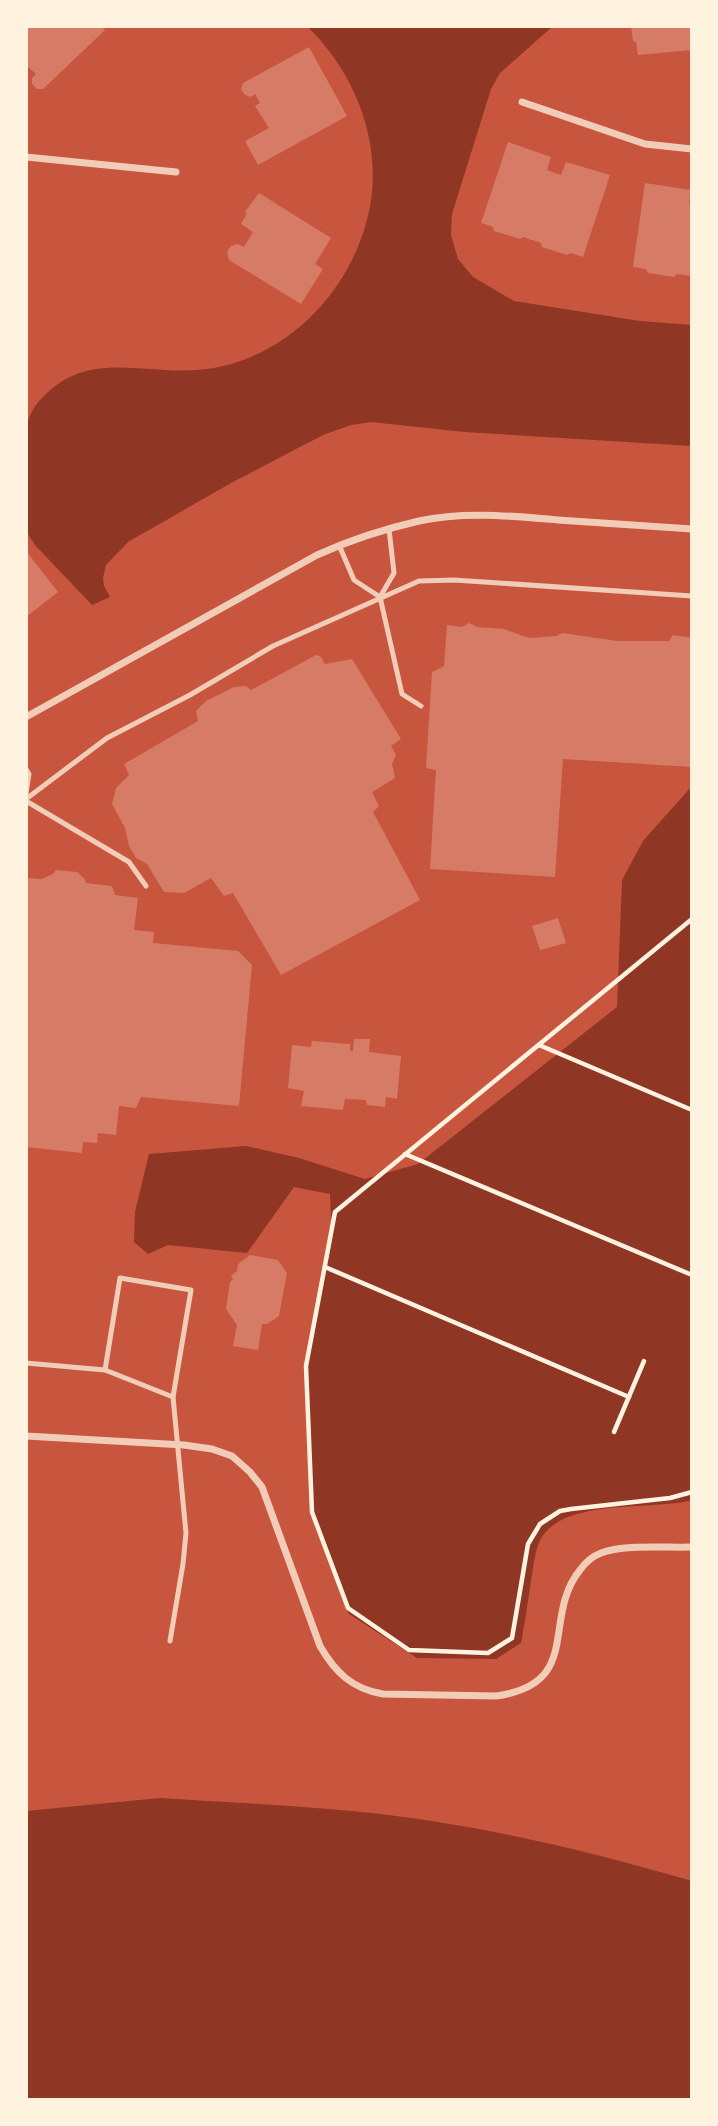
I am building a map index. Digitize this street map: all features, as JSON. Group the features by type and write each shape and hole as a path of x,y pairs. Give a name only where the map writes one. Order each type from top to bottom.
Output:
{"street":[{"path":"522,102 645,144 692,149"},
{"path":"26,158 176,172"},
{"path":"26,717 293,568 339,545 388,529 460,516 502,516 692,529"},
{"path":"26,1436 176,1445 212,1449 232,1456 262,1487 320,1646 343,1677 370,1692 496,1696 532,1686 544,1675 552,1662 557,1649 566,1594 573,1578 585,1563 600,1553 621,1549 692,1547"}],"lane":[{"path":"388,529 394,573 380,597 402,694 421,706"},
{"path":"339,545 354,580 380,597"},
{"path":"26,798 107,737 190,695 273,646 419,581 454,580 692,596"},
{"path":"26,769 29,774 26,798"},
{"path":"26,798 129,862 146,886"},
{"path":"105,1370 120,1278 191,1290 173,1396 186,1533 170,1642"},
{"path":"26,1363 105,1370 173,1396"}],"path":[{"path":"692,919 335,1212 306,1366 312,1512 348,1608 409,1650 488,1653 512,1638 528,1544 540,1524 550,1517 571,1509 670,1498 692,1492"},
{"path":"539,1045 692,1110"},
{"path":"405,1154 692,1275"},
{"path":"325,1268 629,1397"},
{"path":"614,1432 644,1361"}],"shaded area":[{"path":"307,26 553,26 500,73 491,89 452,214 451,235 458,259 473,277 514,301 640,321 692,325 692,446 465,432 371,422 351,425 323,435 231,483 128,542 106,565 104,586 110,597 92,605 35,545 26,531 26,433 29,418 42,398 59,383 77,374 115,367 197,370 231,364 262,352 290,334 315,312 336,286 353,257 365,226 372,193 371,146 366,124 348,81 337,61"},
{"path":"692,786 692,1500 604,1509 562,1520 546,1531 537,1548 521,1643 496,1659 417,1658 349,1614 313,1515 307,1368 332,1239 330,1194 294,1187 247,1253 168,1245 148,1254 134,1242 135,1212 149,1154 246,1146 299,1158 365,1179 418,1164 617,1007 622,880 643,841"},
{"path":"160,1798 328,1809 438,1822 566,1848 692,1881 692,2100 26,2100 26,1811"}],"building":[{"path":"26,26 101,26 105,30 43,89 37,89 32,84 32,78 36,74 28,67 26,69"},
{"path":"631,26 692,26 692,50 638,55"},
{"path":"309,47 347,116 258,165 245,141 269,128 255,106 260,103 255,94 251,97 245,95 241,89 243,83"},
{"path":"508,142 551,157 547,170 561,175 566,162 610,175 583,257 571,253 567,255 523,237 520,239 494,231 493,227 481,223"},
{"path":"645,183 691,190 689,204 692,204 692,276 677,274 674,277 648,273 646,269 633,267"},
{"path":"259,193 331,238 315,264 323,269 301,304 229,260 227,252 231,246 238,244 244,247 253,232 241,224 247,213 245,212"},
{"path":"26,551 58,592 26,617"},
{"path":"469,623 477,627 504,629 529,638 563,633 617,641 669,641 673,635 692,638 692,767 563,759 555,877 430,869 436,770 426,768 432,672 444,666 447,625 462,627"},
{"path":"316,655 320,656 325,664 352,659 401,739 391,746 396,755 392,764 395,778 372,792 379,806 373,812 420,900 281,975 233,893 224,896 211,878 184,893 164,892 147,864 136,858 129,846 125,828 112,804 116,788 129,775 124,764 198,721 196,711 206,701 234,687 246,686 251,690"},
{"path":"56,870 77,872 86,883 112,886 115,895 138,898 134,930 154,932 153,943 238,951 252,965 239,1106 141,1097 136,1108 119,1106 116,1135 98,1133 97,1143 83,1142 82,1153 26,1147 26,878 42,879"},
{"path":"558,918 566,943 540,950 532,926"},
{"path":"354,1039 370,1039 369,1052 401,1056 397,1099 386,1097 385,1107 367,1105 366,1100 345,1099 343,1110 301,1106 304,1091 288,1088 292,1045 311,1047 312,1041 350,1044 350,1051 353,1051"},
{"path":"250,1255 278,1260 287,1273 279,1316 267,1324 262,1324 258,1350 233,1346 237,1325 226,1309 230,1282 233,1279 231,1276 237,1271 238,1264"}]}
